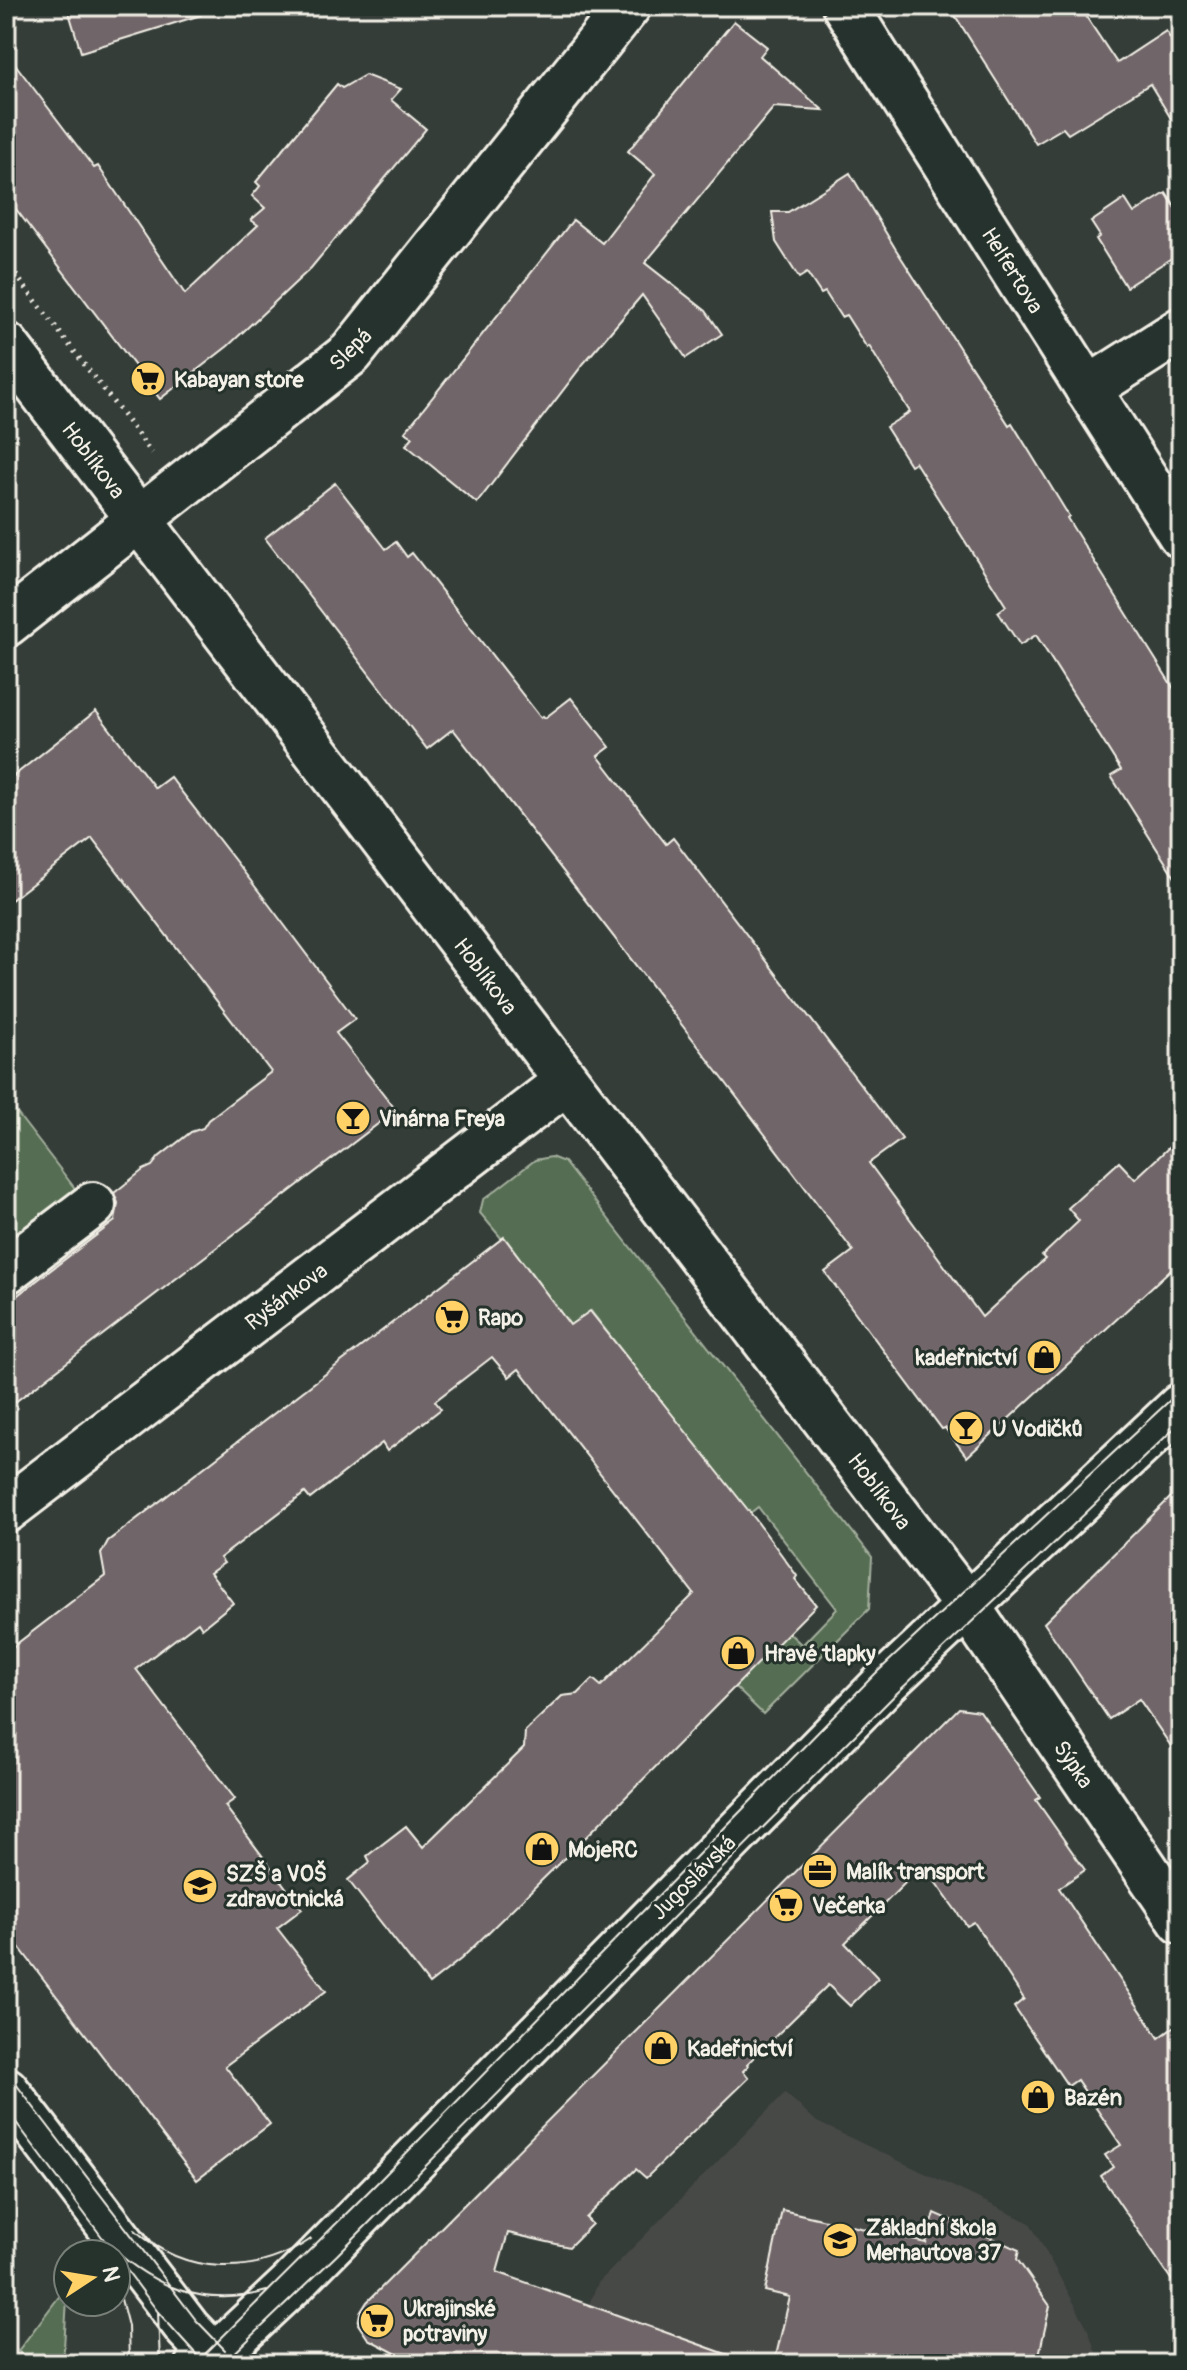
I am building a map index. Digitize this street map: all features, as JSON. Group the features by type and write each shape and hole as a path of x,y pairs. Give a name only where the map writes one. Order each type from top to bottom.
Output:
{"street":[{"name":"Slepá","path":"6,624 351,353 628,6"},
{"name":"Helfertova","path":"845,6 1181,535"},
{"path":"1088,389 1181,330"},
{"name":"Hoblíkova","path":"6,345 968,1607"},
{"name":"Ryšánkova","path":"6,1510 566,1082"},
{"path":"6,1271 93,1205"},
{"name":"Jugoslávská","path":"212,2362 874,1694 1181,1406"},
{"name":"Sýpka","path":"968,1607 1181,1921"},
{"path":"6,2090 212,2362"}],"path":[{"path":"6,262 156,459"}],"shaded area":[{"name":"Základní škola Merhautova 37","path":"785,2093 817,2122 1030,2223 1087,2327 1099,2361 1159,2360 1160,2364 557,2364 598,2283"}],"green space":[{"path":"6,1099 80,1195 6,1252"},
{"path":"551,1157 564,1162 872,1557 869,1609 763,1714 734,1686 788,1632 802,1645 837,1609 758,1507 749,1514 591,1311 570,1325 505,1238 502,1239 480,1213 483,1200 535,1160"},
{"path":"52,2306 52,2318 66,2318 63,2364 31,2364 18,2351"}],"building":[{"path":"67,6 200,6 201,15 81,52"},
{"path":"949,6 1079,6 1117,63 1166,31 1181,57 1181,135 1150,84 1068,134 1063,128 1036,144"},
{"path":"734,21 767,47 760,56 823,110 774,107 645,263 706,311 722,334 686,358 642,295 584,363 477,503 406,445 413,437 405,432 573,220 602,243 655,174 628,151"},
{"path":"6,52 94,168 98,166 185,294 258,225 251,220 265,208 252,196 260,186 256,182 337,84 342,88 365,75 401,89 391,100 426,129 311,268 228,346 160,399 6,196"},
{"path":"850,173 1009,425 1012,423 1069,516 1067,518 1181,700 1181,887 1111,776 1121,770 1036,635 1020,645 998,612 1006,606 915,462 910,465 886,427 910,412 869,346 867,348 846,315 841,317 825,292 821,294 807,273 799,278 776,242 772,212 788,212"},
{"path":"1166,193 1181,216 1181,252 1126,287 1096,239 1100,236 1091,222 1125,199 1134,213"},
{"path":"335,483 386,549 396,542 407,557 412,553 541,718 571,698 610,747 598,756 666,844 673,838 902,1139 869,1163 982,1317 1045,1259 1042,1256 1079,1221 1068,1208 1119,1162 1135,1179 1181,1136 1181,1260 967,1457 945,1428 942,1429 825,1272 853,1251 695,1042 453,729 427,749 265,538"},
{"path":"96,711 155,788 170,777 355,1019 336,1033 396,1110 6,1409 6,1304 115,1221 118,1203 114,1193 152,1166 191,1132 203,1128 208,1120 271,1072 92,838 6,904 6,782"},
{"path":"504,1237 570,1325 590,1311 756,1520 816,1605 587,1836 461,1959 429,1984 348,1880 370,1862 367,1856 406,1826 423,1847 524,1748 525,1731 562,1696 578,1694 593,1679 601,1686 694,1594 519,1369 509,1377 492,1357 435,1401 441,1409 387,1451 382,1443 310,1499 305,1493 220,1558 224,1563 210,1573 233,1603 202,1628 198,1622 136,1669 235,1799 225,1806 302,1909 277,1928 326,1991 225,2066 270,2124 197,2180 6,1930 6,1652 105,1576 101,1554 108,1541"},
{"path":"1181,1487 1181,1761 1139,1699 1109,1719 1044,1623"},
{"path":"959,1708 980,1711 1040,1797 1036,1800 1085,1870 1059,1888 1159,2038 1181,2022 1181,2294 1101,2176 1113,2167 1105,2155 1121,2145 1077,2080 1068,2086 1014,2007 1024,1999 974,1922 967,1926 923,1865 845,1943 878,1978 850,2006 828,1985 747,2064 743,2071 749,2078 646,2178 636,2169 586,2218 592,2224 569,2247 508,2233 497,2272 740,2359 739,2364 416,2364 368,2339 358,2324 367,2302"},
{"path":"782,2210 926,2243 935,2213 1019,2250 1017,2259 1050,2306 1037,2364 774,2364 790,2297 765,2291"}],"tram line":[{"path":"195,2364 379,2181 875,1674 1181,1390"},
{"path":"223,2364 337,2255 894,1696 1181,1422"},
{"path":"6,2071 196,2320 225,2350"},
{"path":"6,2109 103,2238"},
{"path":"135,2230 176,2256 221,2266 267,2260 311,2239"},
{"path":"132,2264 162,2283 201,2295 244,2296 267,2291"},
{"path":"132,2277 158,2312 205,2364"},
{"path":"158,2312 160,2364"},
{"path":"126,2318 129,2364"}],"place":[{"name":"Kabayan store","path":"148,379"},
{"name":"Vinárna Freya","path":"353,1118"},
{"name":"Rapo","path":"452,1317"},
{"name":"kadeřnictví","path":"1044,1357"},
{"name":"U Vodičků","path":"966,1428"},
{"name":"Hravé tlapky","path":"738,1653"},
{"name":"MojeRC","path":"542,1849"},
{"name":"Malík transport","path":"820,1871"},
{"name":"SZŠ a VOŠ zdravotnická","path":"200,1886"},
{"name":"Večerka","path":"786,1905"},
{"name":"Kadeřnictví","path":"661,2048"},
{"name":"Bazén","path":"1038,2097"},
{"name":"Základní škola Merhautova 37","path":"840,2240"},
{"name":"Ukrajinské potraviny","path":"377,2321"}]}
